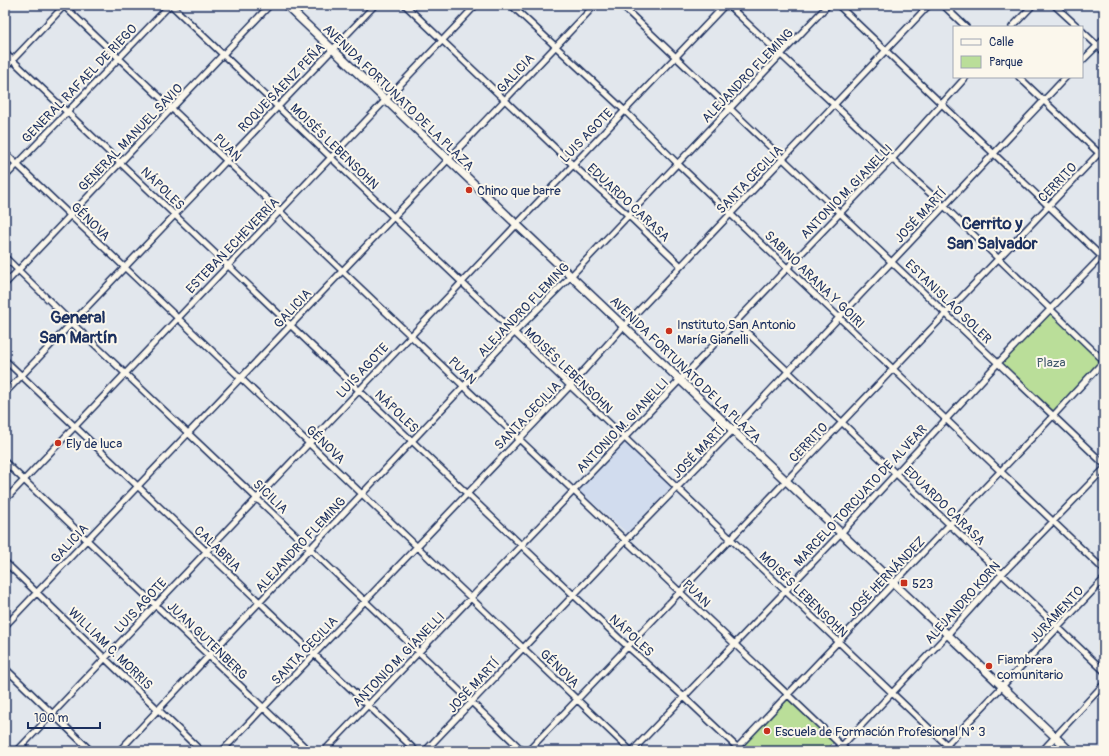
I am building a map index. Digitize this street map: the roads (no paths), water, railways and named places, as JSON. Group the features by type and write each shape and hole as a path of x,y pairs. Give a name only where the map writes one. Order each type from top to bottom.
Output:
{"main road":[{"name":"AVENIDA FORTUNATO DE LA PLAZA","path":"286,5 515,225 571,276 732,431 1070,751"}],"street":[{"name":"PUAN","path":"64,5 847,751"},
{"path":"5,68 64,5"},
{"name":"MOISÉS LEBENSOHN","path":"170,5 953,751"},
{"name":"GENERAL RAFAEL DE RIEGO","path":"5,177 170,5"},
{"name":"GENERAL MANUEL SAVIO","path":"5,284 270,5"},
{"name":"ROQUE SÁENZ PEÑA","path":"5,393 374,5"},
{"name":"EDUARDO CARASA","path":"405,5 505,99 572,165 628,215 681,266"},
{"name":"ESTEBAN ECHEVERRÍA","path":"5,500 476,5"},
{"name":"SABINO ARANA Y GOIRI","path":"511,5 624,110 730,214 1104,570"},
{"name":"GALICIA","path":"5,626 595,5"},
{"name":"ESTANISLAO SOLER","path":"621,5 1104,464"},
{"name":"LUIS AGOTE","path":"17,751 725,5"},
{"path":"728,5 944,206 1104,361"},
{"name":"ALEJANDRO FLEMING","path":"119,751 514,333 571,276 828,5"},
{"path":"838,5 941,105 1103,257"},
{"name":"SANTA CECILIA","path":"222,751 468,494 570,386 623,326 929,5"},
{"path":"943,5 965,26"},
{"path":"1013,26 1033,5"},
{"path":"1054,5 1077,26"},
{"path":"1083,32 1104,52"},
{"path":"1083,60 1104,39"},
{"name":"NÁPOLES","path":"5,53 573,595 627,646 684,696 738,750"},
{"name":"ANTONIO M. GIANELLI","path":"324,751 892,159 965,78"},
{"path":"1020,78 1104,158"},
{"name":"JOSÉ MARTÍ","path":"425,751 732,431 1065,78"},
{"name":"CERRITO","path":"528,751 1104,148"},
{"name":"GÉNOVA","path":"5,153 632,751"},
{"name":"SICILIA","path":"5,257 72,323 126,372 523,751"},
{"name":"MARCELO TORCUATO DE ALVEAR","path":"632,751 841,533 998,363 1103,257"},
{"name":"EDUARDO CARASA","path":"736,322 1104,671"},
{"name":"CALABRIA","path":"5,360 416,751"},
{"name":"JOSÉ HERNÁNDEZ","path":"738,750 788,694 1054,416 1104,361"},
{"name":"JUAN GUTENBERG","path":"5,462 309,751"},
{"name":"ALEJANDRO KORN","path":"837,751 947,635 1002,574 1104,469"},
{"name":"WILLIAM C. MORRIS","path":"5,562 201,751"},
{"name":"JURAMENTO","path":"941,751 1104,579"},
{"path":"5,668 91,751"},
{"path":"1042,751 1104,684"}],"place":[{"name":"Chino que barre","path":"469,190"},
{"name":"Instituto San Antonio María Gianelli","path":"669,331"},
{"name":"Ely de luca","path":"58,443"},
{"name":"523","path":"904,583"},
{"name":"Fiambrera comunitario","path":"989,666"},
{"name":"Escuela de Formación Profesional N° 3","path":"767,731"}],"district":[{"name":"Cerrito y San Salvador","path":"992,233"},
{"name":"General San Martín","path":"78,327"}],"park label":[{"name":"Plaza","path":"1051,362"}]}
